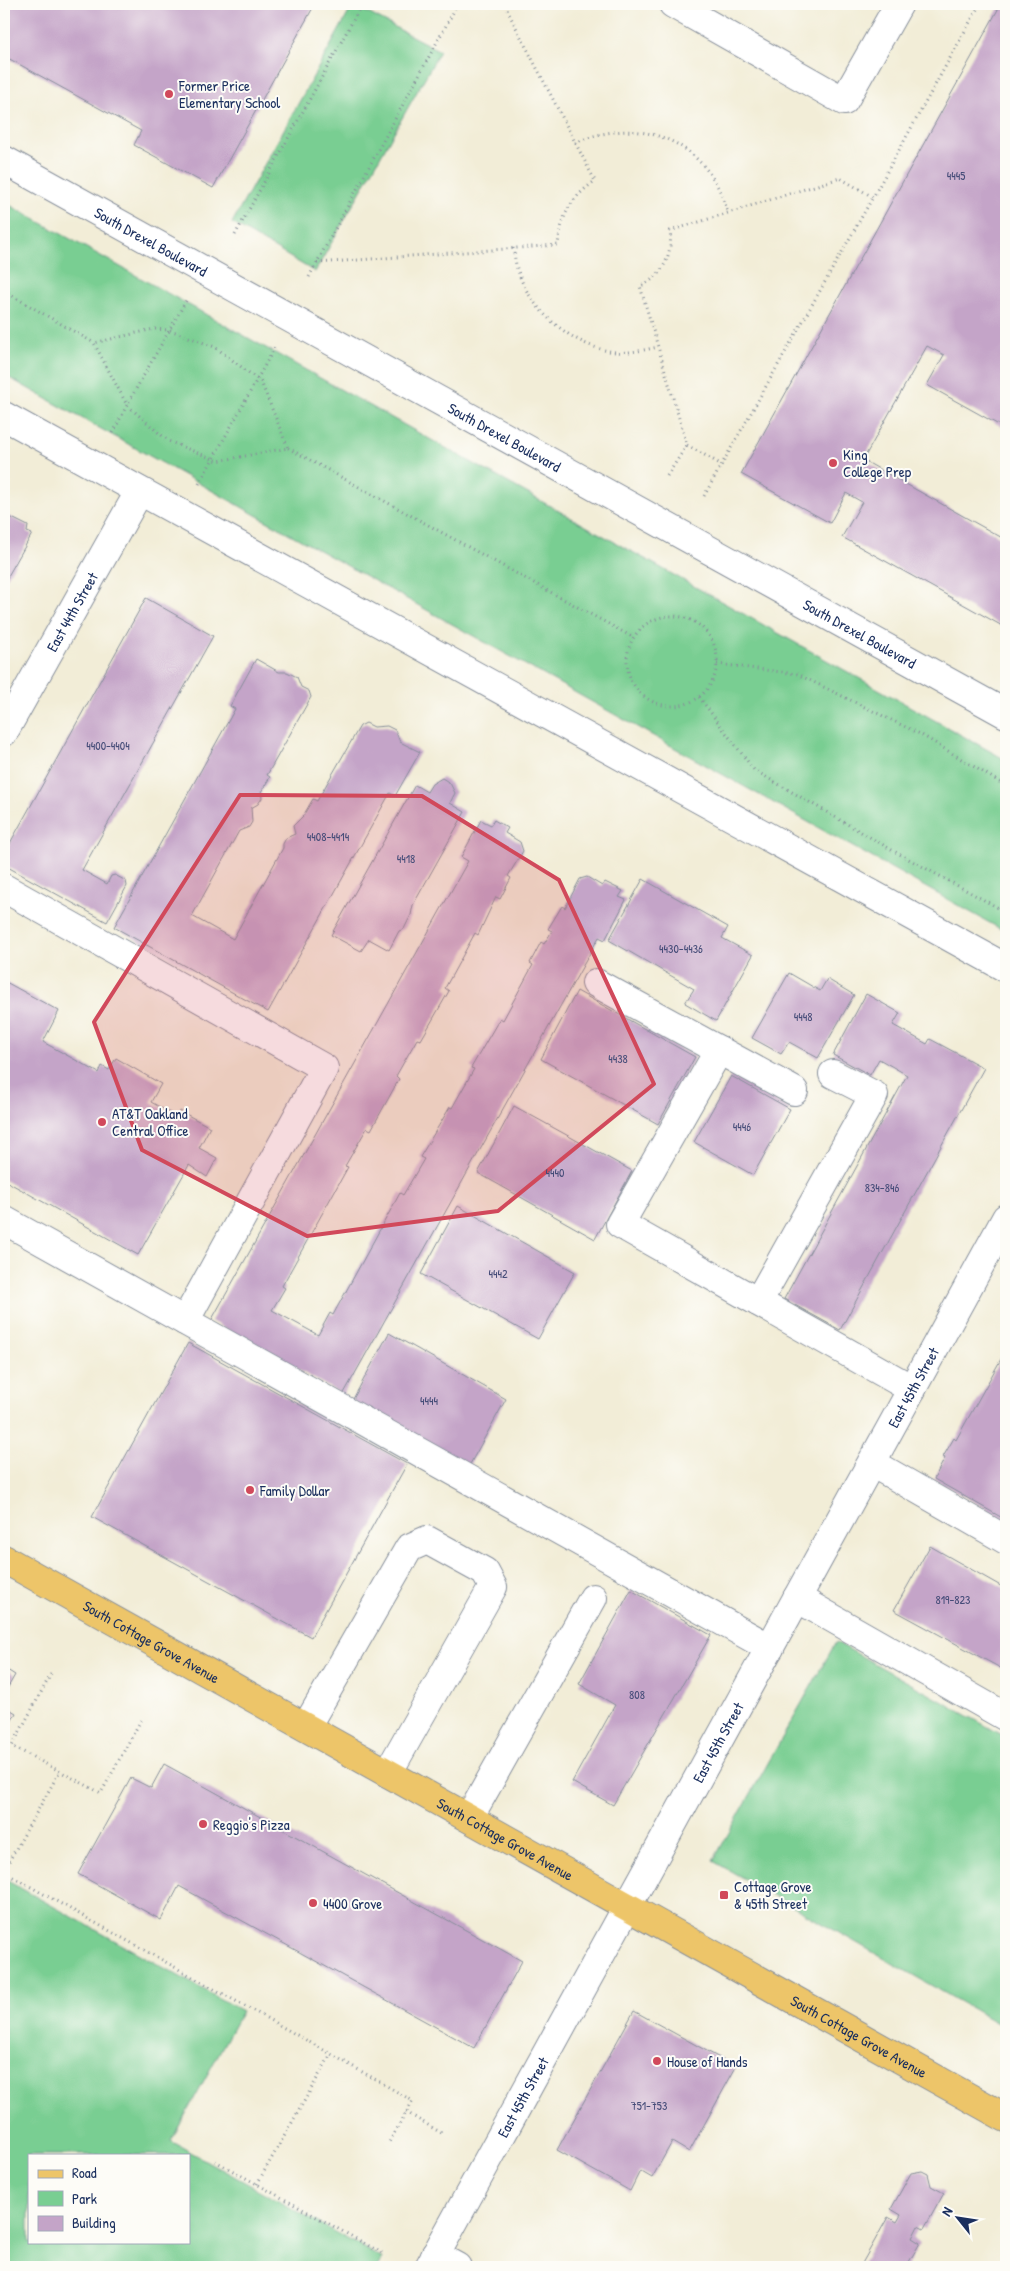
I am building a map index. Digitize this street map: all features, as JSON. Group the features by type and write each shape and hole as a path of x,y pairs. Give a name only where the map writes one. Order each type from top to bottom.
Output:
{"main road":[{"name":"South Cottage Grove Avenue","path":"4,1559 1006,2118"}],"street":[{"path":"673,4 844,101 899,4"},
{"name":"South Drexel Boulevard","path":"4,160 1006,714"},
{"path":"4,416 1006,968"},
{"name":"East 44th Street","path":"4,732 139,492"},
{"path":"4,888 324,1068 185,1322"},
{"path":"596,982 794,1091"},
{"path":"719,1050 620,1224 912,1388"},
{"path":"758,1302 874,1095 833,1074"},
{"name":"East 45th Street","path":"440,2263 628,1906 1006,1218"},
{"path":"4,1220 770,1648"},
{"path":"872,1463 1006,1540"},
{"path":"306,1727 410,1548 427,1540 485,1572 493,1587 388,1773"},
{"path":"468,1818 593,1598"},
{"path":"797,1598 1006,1717"}],"path":[{"path":"235,236 362,4"},
{"path":"317,263 558,245 560,230 576,195 595,181 504,4"},
{"path":"704,496 980,4"},
{"path":"309,277 456,9"},
{"path":"575,143 592,135 613,132 642,132 665,137 686,149 706,169 719,188 728,212"},
{"path":"722,465 687,445 640,286 650,283 668,258 672,246 670,230 840,178 873,197"},
{"path":"513,248 518,272 528,293 542,311 565,331 588,346 616,352 658,347"},
{"path":"4,291 94,343 126,405 168,440 218,460 288,448 634,638"},
{"path":"113,433 126,405 187,299"},
{"path":"94,343 154,329 170,330 215,346 261,382 288,448"},
{"path":"199,484 275,346"},
{"path":"667,476 687,445"},
{"path":"671,616 686,618 699,625 710,636 716,649 717,664 708,688 699,697 686,704 670,706 655,703 642,695 633,682 628,668 628,653 634,638 643,626 656,619 671,616"},
{"path":"717,664 797,674 920,734 1006,786"},
{"path":"699,697 754,770 892,850 1006,912"},
{"path":"51,1674 12,1746 101,1793 141,1720"},
{"path":"60,1771 4,1871 413,2101 388,2144"},
{"path":"257,2184 331,2054"},
{"path":"406,2112 443,2134"},
{"path":"215,2161 382,2253"}],"highlighted area":[{"path":"240,795 422,796 559,880 654,1084 498,1211 307,1236 142,1150 94,1022"}],"green space":[{"path":"353,5 440,51 315,272 232,223"},
{"path":"4,202 1006,760 1006,932 4,375"},
{"path":"836,1642 1006,1737 1006,2028 713,1861"},
{"path":"4,1879 242,2011 171,2141 383,2259 378,2267 4,2267"}],"building":[{"name":"Former Price Elementary School","path":"4,4 315,4 213,188 134,145 141,131 4,56"},
{"path":"1001,4 1006,4 1006,429 927,385 944,355 927,346 863,460 1006,540 1006,628 842,537 862,502 846,493 830,523 741,474"},
{"path":"4,514 28,526 27,532 32,534 4,583"},
{"path":"146,598 213,636 82,870 107,884 111,876 115,875 126,881 127,886 107,922 4,865 4,854"},
{"path":"256,659 279,672 287,672 297,677 301,687 309,691 311,697 267,775 270,777 261,792 262,798 258,804 251,808 252,822 249,827 239,831 192,916 233,939 283,848 286,838 295,834 293,826 303,816 313,799 317,801 360,726 366,723 374,727 387,726 395,730 400,742 420,752 395,796 390,793 268,1012 114,927 235,709 230,706"},
{"path":"442,778 450,783 455,793 450,803 465,812 413,905 411,915 404,929 399,931 389,950 369,939 361,951 331,935 415,785 427,792 432,784"},
{"path":"481,820 491,825 494,820 508,828 505,833 520,842 523,851 508,876 511,878 500,899 496,897 478,935 475,933 445,988 449,991 421,1040 417,1039 396,1076 399,1079 371,1130 367,1128 345,1166 348,1167 282,1286 285,1288 272,1310 318,1335 330,1313 333,1315 400,1193 403,1195 424,1159 420,1157 450,1107 452,1108 474,1069 471,1068 500,1018 503,1020 533,965 530,963 541,942 544,944 552,931 548,929 562,906 565,908 580,879 587,877 602,886 605,882 623,891 619,897 626,900 605,940 599,937 343,1395 211,1321 468,861 461,857"},
{"path":"643,879 728,927 722,938 753,955 716,1021 685,1003 694,989 609,940"},
{"path":"789,973 820,991 827,979 854,995 818,1058 789,1042 781,1054 752,1038"},
{"name":"AT&T Oakland Central Office","path":"4,981 59,1011 43,1042 99,1073 102,1066 109,1070 116,1058 161,1084 151,1102 177,1117 180,1111 210,1127 199,1148 217,1158 207,1177 189,1165 138,1255 4,1180"},
{"path":"577,991 695,1057 658,1124 541,1059"},
{"path":"866,994 900,1013 893,1025 927,1044 930,1039 984,1068 840,1330 784,1299 907,1075 879,1059 870,1075 833,1055"},
{"path":"731,1076 790,1109 753,1175 694,1142"},
{"path":"514,1106 632,1171 595,1239 478,1173"},
{"path":"458,1206 575,1272 538,1339 421,1274"},
{"path":"389,1333 506,1399 469,1466 352,1401"},
{"name":"Family Dollar","path":"188,1343 407,1464 311,1637 92,1517"},
{"path":"1006,1350 1006,1520 934,1479 945,1458 943,1457 954,1438 956,1440"},
{"path":"930,1546 1006,1589 1006,1671 894,1610"},
{"path":"631,1590 711,1635 613,1805 572,1782 615,1705 579,1684"},
{"path":"4,1668 15,1675 4,1694"},
{"path":"4,1706 16,1713 4,1734"},
{"name":"4400 Grove","path":"164,1764 522,1961 474,2048 179,1886 161,1920 78,1874 131,1778 151,1788"},
{"path":"634,2011 736,2067 689,2152 672,2142 652,2178 640,2171 630,2191 557,2150"},
{"path":"922,2171 928,2174 931,2186 944,2193 924,2229 918,2226 912,2238 920,2243 906,2267 860,2267 888,2217 897,2222 901,2215 891,2209 911,2173"}],"place":[{"name":"Former Price Elementary School","path":"169,94"},
{"name":"King College Prep","path":"833,463"},
{"name":"AT&T Oakland Central Office","path":"102,1122"},
{"name":"Family Dollar","path":"250,1490"},
{"name":"Reggio's Pizza","path":"203,1824"},
{"name":"Cottage Grove & 45th Street","path":"724,1895"},
{"name":"4400 Grove","path":"313,1903"},
{"name":"House of Hands","path":"657,2061"}]}
